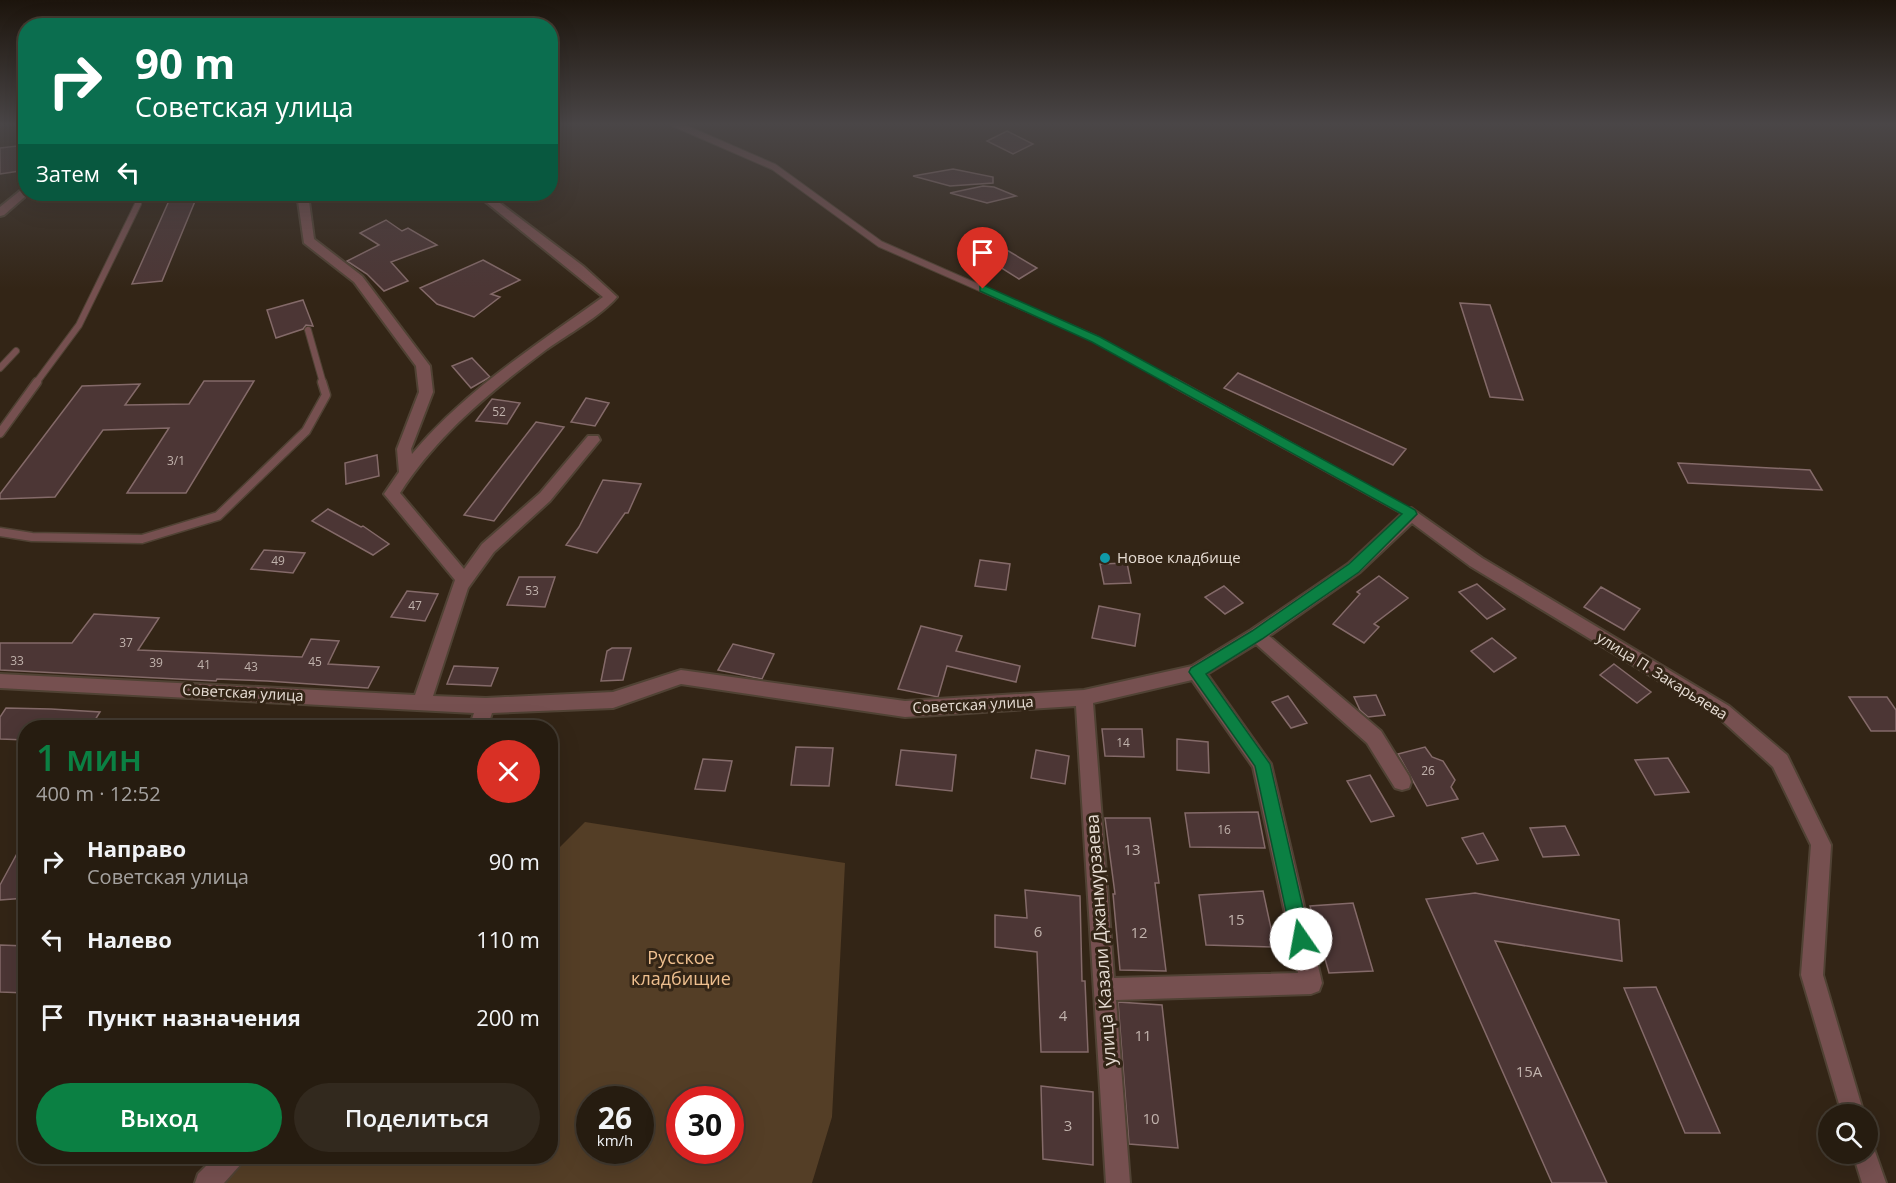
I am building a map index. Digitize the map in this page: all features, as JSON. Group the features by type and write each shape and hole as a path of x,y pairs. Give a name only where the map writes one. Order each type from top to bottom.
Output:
{"street":[{"path":"0,213 18,196"},
{"path":"0,203 13,201"},
{"path":"303,201 308,240 358,279 423,366 426,392 404,449 405,470"},
{"path":"464,580 392,494 405,470 470,401 611,297 579,269 491,201"},
{"path":"422,702 460,585 488,548 545,497 592,440"},
{"name":"Советская улица","path":"0,681 486,706 613,700 681,677 905,709 1084,698 1196,672 1257,635 1354,568 1411,514"},
{"name":"улица П. Закарьяева","path":"1411,514 1476,562 1723,711 1780,761 1821,845 1812,975 1850,1104"},
{"path":"1257,635 1374,737 1402,782"},
{"path":"1105,989 1311,983 1263,764 1196,672"},
{"name":"улица Казали Джанмурзаева","path":"1084,698 1118,1183"},
{"path":"481,720 486,706"},
{"path":"207,1183 225,1164"},
{"path":"1868,1164 1874,1183"}],"lane":[{"path":"789,178 880,244 1096,339 1411,514"},
{"path":"0,433 79,325 138,204"},
{"path":"0,532 32,537 142,539 218,516 306,431 326,394 308,330"},
{"path":"0,368 16,351"}],"green space":[{"name":"Русское кладбищие","path":"585,822 845,863 832,1117 812,1183 220,1183 240,1164 558,1164 558,849"}],"building":[{"path":"921,178 993,178 993,183 950,186"},
{"path":"983,186 994,187 1016,196 987,203 950,193"},
{"path":"169,201 195,201 162,281 132,284"},
{"path":"386,220 402,231 408,228 437,245 391,262 408,281 384,291 367,274 347,261 379,245 360,233"},
{"path":"1000,246 1037,268 1019,279 981,255"},
{"path":"483,260 520,280 491,294 500,297 474,317 437,304 420,288"},
{"path":"303,300 313,326 306,325 303,329 276,338 267,310"},
{"path":"1460,303 1490,305 1523,400 1490,397"},
{"path":"472,358 490,377 471,388 452,366"},
{"path":"1238,373 1406,449 1393,465 1224,388"},
{"path":"204,381 254,381 186,493 127,493 169,428 103,430 55,497 0,499 0,494 82,386 140,384 125,405 189,404"},
{"path":"586,398 609,403 595,426 571,422"},
{"path":"492,399 520,403 507,424 476,421"},
{"path":"536,422 564,427 494,521 464,515"},
{"path":"377,455 379,476 346,484 345,463"},
{"path":"1678,463 1810,470 1822,490 1688,483"},
{"path":"603,480 641,484 628,513 625,513 597,553 566,545 579,527"},
{"path":"328,509 363,526 389,544 373,555 312,521"},
{"path":"264,550 305,553 293,573 251,569"},
{"path":"980,560 1010,564 1006,590 975,586"},
{"path":"1127,563 1131,583 1104,584 1100,564"},
{"path":"1379,576 1408,598 1374,624 1379,627 1364,643 1333,624 1360,594 1357,592"},
{"path":"519,577 555,577 545,607 507,605"},
{"path":"1477,584 1505,609 1487,619 1459,592"},
{"path":"1224,586 1243,603 1225,614 1205,597"},
{"path":"1601,587 1640,609 1624,630 1584,607"},
{"path":"407,591 438,594 425,621 391,617"},
{"path":"1099,606 1140,614 1135,646 1092,638"},
{"path":"94,614 159,618 138,650 302,657 311,639 339,641 328,664 379,667 368,688 267,681 217,679 216,681 0,670 0,643 72,643"},
{"path":"921,626 962,636 956,651 1020,666 1016,682 947,666 938,697 898,689"},
{"path":"1492,638 1516,658 1494,672 1471,651"},
{"path":"733,644 774,654 762,679 718,670"},
{"path":"612,648 631,648 623,680 601,681 607,651"},
{"path":"1614,664 1651,692 1637,703 1600,675"},
{"path":"454,666 498,668 491,686 447,684"},
{"path":"1376,695 1385,715 1368,717 1360,710 1354,697"},
{"path":"1288,696 1307,723 1291,728 1272,702"},
{"path":"1849,697 1887,697 1896,710 1896,731 1871,731"},
{"path":"6,708 100,712 95,720 18,720 18,740 0,739 0,717"},
{"path":"1102,729 1142,729 1144,757 1105,756"},
{"path":"1177,739 1208,742 1209,773 1177,770"},
{"path":"796,747 833,748 829,786 791,785"},
{"path":"1425,747 1432,757 1443,761 1455,780 1451,787 1458,799 1427,806 1398,754"},
{"path":"901,750 956,755 952,791 896,785"},
{"path":"1036,750 1069,756 1065,784 1031,778"},
{"path":"1668,758 1689,792 1655,795 1635,760"},
{"path":"703,759 732,761 725,791 695,789"},
{"path":"1370,775 1394,816 1371,822 1347,781"},
{"path":"1258,812 1265,848 1190,847 1185,813"},
{"path":"1105,818 1150,818 1159,883 1155,883 1166,971 1120,970 1113,894 1115,894"},
{"path":"1565,826 1579,855 1543,857 1530,828"},
{"path":"1483,833 1498,860 1477,864 1462,838"},
{"path":"18,852 18,899 0,900 0,885"},
{"path":"1025,890 1080,896 1082,981 1085,981 1088,1052 1041,1052 1037,952 995,947 995,915 1027,918"},
{"path":"1263,891 1275,947 1206,945 1199,895"},
{"path":"1475,893 1619,920 1622,961 1495,941 1607,1183 1552,1183 1426,899"},
{"path":"1353,903 1373,971 1329,973 1310,906"},
{"path":"0,945 18,946 18,993 0,992"},
{"path":"1656,987 1720,1133 1685,1133 1624,988"},
{"path":"1118,1002 1162,1005 1178,1148 1129,1144"},
{"path":"1041,1086 1093,1092 1093,1165 1043,1159"}],"place":[{"name":"Новое кладбище","path":"1105,558"}],"route":[{"path":"983,289 1096,339 1411,514 1354,568 1257,635 1196,672 1263,764 1301,939"}]}
